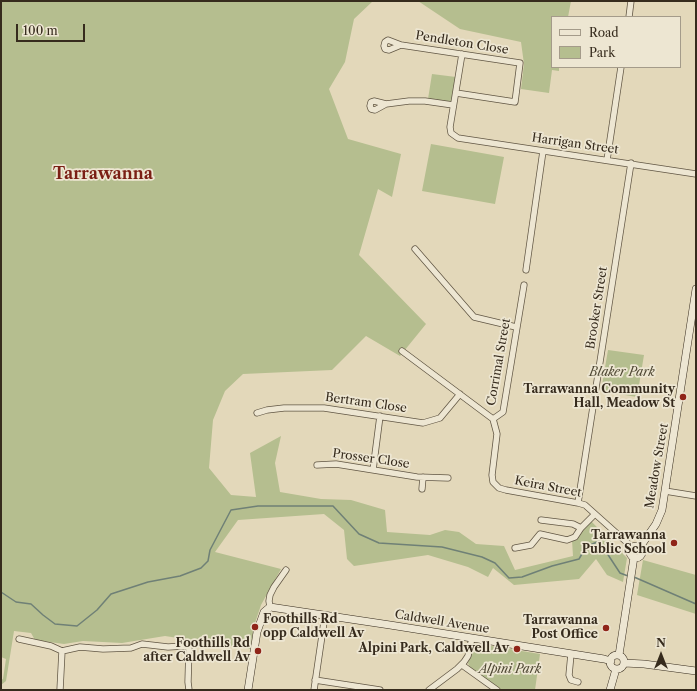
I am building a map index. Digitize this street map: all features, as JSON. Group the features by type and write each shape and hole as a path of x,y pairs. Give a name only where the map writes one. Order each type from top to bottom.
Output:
{"main road":[{"name":"Meadow Street","path":"640,547 659,518 665,491 696,289"},
{"path":"619,655 633,568 634,557 630,553 632,547 640,547 642,550 641,554 638,557 634,557"},
{"path":"248,690 257,632 264,612 270,607"},
{"name":"Caldwell Avenue","path":"270,607 611,661"},
{"path":"616,669 612,666 611,661 614,656 619,655"},
{"path":"619,655 623,658 624,663"},
{"path":"616,669 622,667 624,663"},
{"path":"624,663 644,664 696,671"},
{"path":"610,690 616,669"}],"street":[{"path":"629,16 631,1"},
{"name":"Pendleton Close","path":"401,45 520,63 515,102 456,93"},
{"path":"386,104 409,101 425,101 454,105 462,54"},
{"path":"607,160 621,68"},
{"name":"Harrigan Street","path":"454,105 450,127 451,133 458,138 696,174"},
{"path":"526,270 544,151"},
{"name":"Brooker Street","path":"578,503 631,163"},
{"path":"414,249 474,317 516,326"},
{"name":"Corrimal Street","path":"495,486 492,475 497,434 493,419 503,412 516,326 524,285"},
{"path":"402,351 493,419"},
{"name":"Bertram Close","path":"257,413 284,408 324,408 423,423 440,418 460,394"},
{"path":"373,470 380,416"},
{"name":"Prosser Close","path":"317,465 336,464 423,477 448,478"},
{"name":"Prosser Close","path":"422,489 423,477"},
{"name":"Keira Street","path":"495,486 506,490 585,505 632,547"},
{"path":"665,491 696,496"},
{"path":"515,548 531,544 540,534 567,540 576,537 581,528 595,514"},
{"path":"541,520 573,524 581,528"},
{"path":"270,607 270,595 286,570"},
{"path":"314,690 325,615"},
{"path":"429,690 462,665 468,656 472,638"},
{"path":"19,639 51,646 62,651 80,647 104,649 131,648 142,644 168,647 184,646 189,648 189,690"},
{"path":"60,690 62,651"},
{"path":"571,654 569,675 571,680 578,682"},
{"path":"462,665 497,690"},
{"path":"316,680 380,690"}],"green space":[{"path":"1,1 373,1 354,19 345,62 329,89 348,139 401,154 392,197 378,189 359,255 426,324 400,356 366,336 332,370 243,374 225,391 213,420 209,468 231,495 256,497 250,453 281,436 275,463 280,492 321,499 351,500 385,510 387,532 430,535 445,530 459,532 476,544 504,546 515,570 573,556 572,540 590,520 627,558 623,582 607,575 596,559 579,579 514,585 493,568 488,577 468,567 428,555 354,566 347,559 344,530 324,514 238,520 215,552 281,569 261,605 254,626 250,649 165,636 122,643 83,641 64,644 35,640 31,633 14,631 6,681 1,685 6,659 1,657"},
{"path":"418,1 571,1 568,16 551,16 551,68 559,68 559,71 552,70 549,93 521,89 524,64 521,42 460,29"},
{"path":"432,74 456,77 452,100 449,102 428,99"},
{"path":"431,144 504,157 495,204 422,191"},
{"name":"Blaker Park","path":"608,350 644,355 637,397 601,391"},
{"path":"643,560 696,575 696,614 637,595"},
{"name":"Alpini Park","path":"479,644 540,654 535,690 501,690 470,668 468,663 473,648"}],"waterway":[{"path":"1,592 16,602 31,604 55,624 77,626 97,610 111,594 148,582 180,576 201,568 208,561 210,550 231,510 258,506 333,506 359,534 379,543 442,547 482,557 495,563 509,578 522,577 552,566 579,559 586,547 599,541 620,573 628,576"},
{"path":"634,577 696,604"}],"place":[{"name":"Tarrawanna Community Hall, Meadow St","path":"683,397"},
{"name":"Tarrawanna Public School","path":"674,543"},
{"name":"Foothills Rd opp Caldwell Av","path":"255,627"},
{"name":"Tarrawanna Post Office","path":"606,628"},
{"name":"Alpini Park, Caldwell Av","path":"517,649"},
{"name":"Foothills Rd after Caldwell Av","path":"258,651"}],"district":[{"name":"Tarrawanna","path":"103,174"}]}
